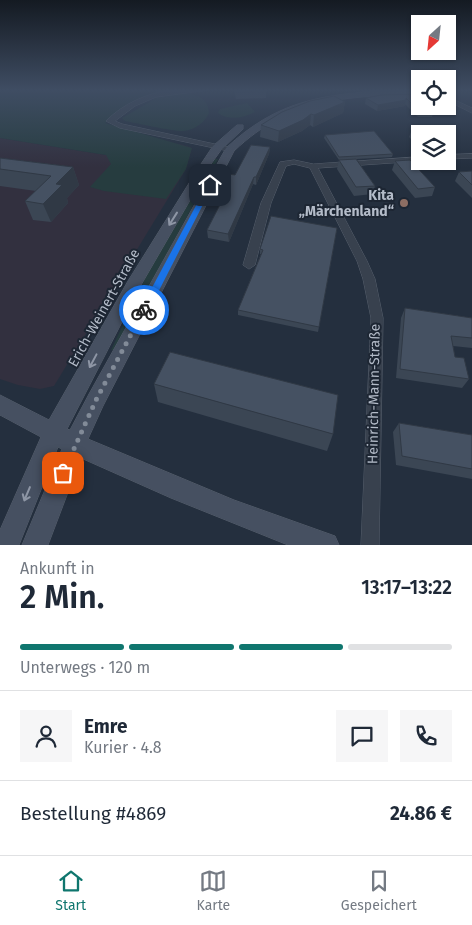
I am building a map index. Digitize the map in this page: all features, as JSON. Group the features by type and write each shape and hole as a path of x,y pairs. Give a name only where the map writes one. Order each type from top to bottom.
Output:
{"street":[{"path":"117,115 110,121 120,126 224,149"},
{"name":"Erich-Weinert-Straße","path":"6,545 54,434 133,285 224,149 247,122 261,115"},
{"name":"Erich-Weinert-Straße","path":"35,545 75,444 224,149 258,124 277,115"},
{"path":"456,157 472,156"},
{"path":"249,265 266,203 282,166 290,162 313,166 411,160"},
{"name":"Heinrich-Mann-Straße","path":"313,166 362,261 369,279 377,318 370,545"},
{"path":"0,404 75,444 286,534 326,545"}],"shaded area":[{"path":"0,138 106,155 180,144 192,148 186,169 54,386 40,389 0,379"}],"green space":[{"path":"0,115 117,115 105,123 192,148 186,169 166,199 104,191 90,187 111,164 106,155 0,138"},
{"path":"126,115 207,115 199,125 184,131 125,121 122,118"},
{"path":"221,115 247,115 236,118"},
{"path":"215,159 218,159 115,350 111,350 149,270"}],"building":[{"path":"276,115 309,115 279,131 261,125"},
{"path":"374,131 393,154 339,157 325,135"},
{"path":"251,145 270,147 228,234 207,230 228,189 220,187 228,174 235,175"},
{"path":"0,158 73,167 56,184 62,185 43,204 25,201 51,176 0,169"},
{"path":"356,159 375,186 356,187 339,160"},
{"path":"410,160 411,170 419,170 435,187 418,189 395,161"},
{"path":"472,171 472,185 459,172"},
{"path":"271,216 337,228 319,327 238,310 263,250 260,249"},
{"path":"405,308 472,318 472,338 451,336 455,357 464,358 469,379 400,369"},
{"path":"170,352 338,395 333,434 154,384"},
{"path":"399,423 472,435 472,469 402,456"}],"way so far":[{"path":"63,473 96,400 144,310"}],"place":[{"name":"Kita „Märchenland“","path":"404,203"}],"route":[{"path":"144,310 210,185"}]}
